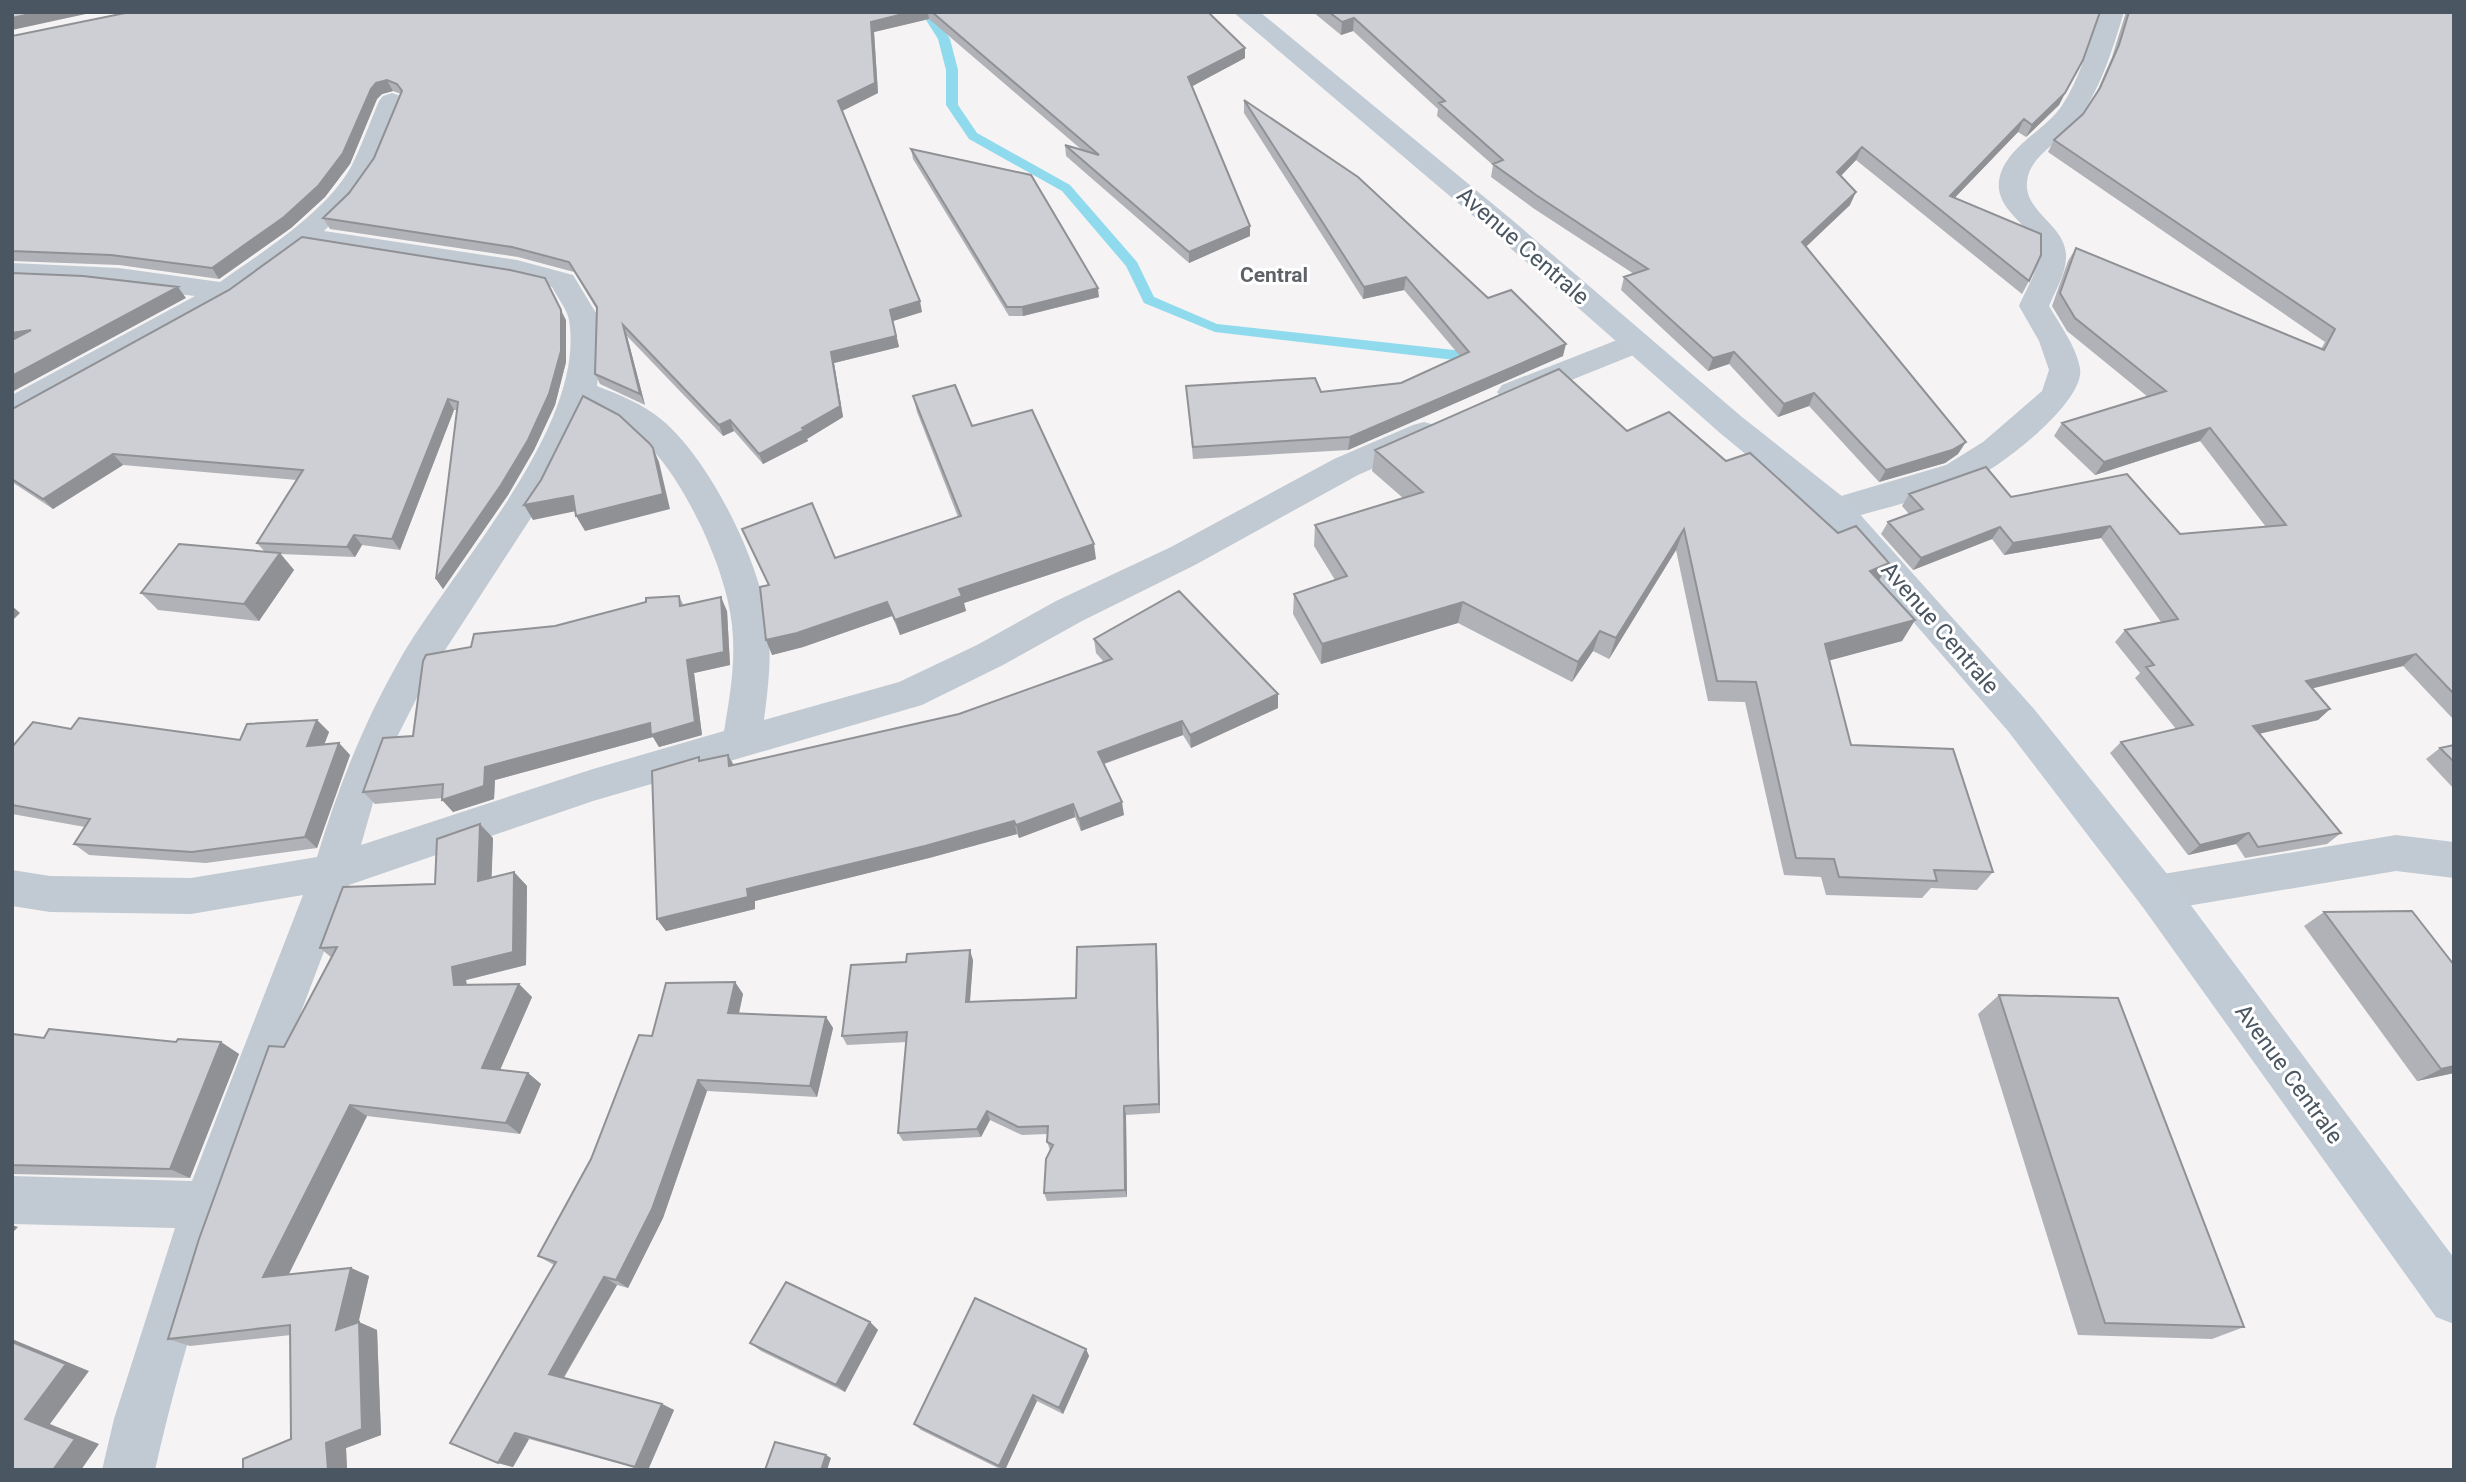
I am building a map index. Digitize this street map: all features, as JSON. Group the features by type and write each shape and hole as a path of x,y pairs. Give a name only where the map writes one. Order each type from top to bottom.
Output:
{"street":[{"name":"Avenue Centrale","path":"1245,12 1502,225 1635,343 1836,510 2021,720 2157,893 2454,1299"},
{"path":"1836,510 1958,472 1994,450 2056,396 2065,370 2054,341 2034,306 2053,257 2048,240 2016,198 2012,182 2019,166 2065,120 2084,86 2112,12"},
{"path":"12,409 225,292 303,236 343,196 364,168 392,102"},
{"path":"128,1470 140,1419 206,1205 333,872 358,789 378,737 413,669 535,485 580,392 585,357 584,318 564,281 517,270 303,236"},
{"path":"12,272 62,272 154,279 225,292"},
{"path":"12,888 50,894 191,896 333,872 593,785 909,694 990,655 1069,611 1183,556 1346,467 1635,343"},
{"path":"580,392 613,402 665,440 692,472 732,557 748,611 752,674 741,744"},
{"path":"2157,893 2396,853 2454,860"},
{"path":"12,1200 206,1205"}],"building":[{"path":"12,12 39,12 12,18"},
{"path":"130,12 911,12 871,22 875,83 838,101 920,301 890,310 896,336 831,352 840,406 802,428 804,430 759,454 730,420 719,425 623,325 640,394 595,374 597,307 569,262 512,247 323,218 349,193 374,158 402,91 397,84 387,80 376,83 371,89 343,153 318,186 284,217 212,268 111,255 12,251 12,36"},
{"path":"932,12 1208,12 1245,48 1188,77 1250,226 1189,252 1065,145 1099,155"},
{"path":"1329,12 2100,12 2083,60 2065,93 2032,125 2024,119 1950,196 2041,234 2041,255 2029,281 1862,147 1837,172 1856,192 1802,242 1966,442 1952,450 1886,470 1814,393 1784,404 1734,352 1713,358 1624,277 1648,269 1493,164 1503,160 1439,103 1445,101 1354,18 1342,22"},
{"path":"2129,12 2454,12 2454,694 2416,654 2306,681 2330,709 2253,726 2341,833 2258,847 2249,833 2200,845 2121,742 2193,725 2146,667 2154,665 2125,630 2178,619 2110,526 2013,543 2000,527 1921,558 1888,522 1923,509 1909,494 1986,467 2011,497 2127,474 2180,534 2286,525 2210,428 2104,462 2062,423 2166,391 2075,318 2060,293 2076,248 2324,350 2335,329 2054,140 2083,114 2100,88 2119,45"},
{"path":"1244,100 1358,177 1488,298 1511,290 1566,344 1350,437 1193,447 1186,386 1315,378 1321,392 1401,383 1469,352 1406,277 1364,287"},
{"path":"911,149 1031,175 1098,288 1022,307 1007,307"},
{"path":"302,237 545,278 561,310 561,351 549,394 528,440 501,485 436,579 458,402 448,399 392,539 354,535 347,547 257,543 303,470 113,454 43,499 12,479 12,409 229,290"},
{"path":"12,273 83,276 178,287 12,376 12,340 31,330 12,333"},
{"path":"1559,369 1627,431 1669,412 1726,461 1750,453 1838,533 1856,526 1889,563 1870,571 1915,620 1825,644 1851,745 1953,749 1993,872 1934,870 1937,881 1839,877 1834,859 1796,858 1756,682 1717,681 1684,529 1616,638 1600,631 1578,662 1463,602 1322,644 1294,594 1347,576 1315,525 1423,492 1375,450"},
{"path":"955,385 972,426 1032,410 1094,544 959,589 962,596 895,620 887,602 797,633 766,640 760,587 769,585 742,529 812,503 835,558 961,516 913,396"},
{"path":"583,396 619,415 649,443 653,448 663,494 576,516 573,496 524,505 541,480"},
{"path":"179,544 280,553 244,604 141,593"},
{"path":"1179,591 1278,694 1190,735 1182,721 1098,752 1122,802 1079,819 1073,804 1016,825 1014,821 925,846 747,889 748,897 657,919 652,771 699,757 699,761 728,755 729,766 959,714 1112,659 1094,639"},
{"path":"679,596 680,606 721,597 724,652 687,660 695,722 651,735 650,723 485,767 484,786 442,800 443,784 363,792 383,738 413,736 426,655 471,647 474,634 555,626 646,602 646,598"},
{"path":"79,718 240,740 247,724 317,720 307,746 339,743 305,837 192,852 74,844 90,819 12,805 12,747 33,722 71,729"},
{"path":"2454,745 2454,762 2440,748"},
{"path":"480,824 478,881 514,872 513,952 452,967 454,985 519,984 482,1068 528,1073 506,1123 350,1105 263,1277 351,1268 336,1330 359,1322 362,1429 326,1443 328,1470 243,1470 243,1459 291,1439 290,1325 168,1339 199,1239 269,1046 284,1047 337,947 320,948 343,887 435,884 437,839"},
{"path":"2412,911 2454,965 2454,1066 2441,1069 2324,912"},
{"path":"1156,944 1159,1104 1124,1106 1125,1190 1044,1193 1046,1159 1053,1145 1047,1142 1048,1126 1018,1127 987,1111 977,1129 898,1133 907,1032 842,1036 851,965 906,962 907,954 970,950 966,1002 1076,998 1077,947"},
{"path":"735,982 728,1013 826,1017 810,1086 698,1080 652,1209 616,1280 604,1277 549,1374 662,1404 635,1467 515,1433 498,1463 450,1443 556,1262 538,1256 591,1159 639,1035 652,1036 666,983"},
{"path":"1999,995 2118,998 2244,1327 2105,1323"},
{"path":"49,1029 176,1042 178,1039 221,1042 170,1169 12,1165 12,1034 44,1038"},
{"path":"786,1282 870,1322 836,1385 750,1343"},
{"path":"975,1298 1086,1349 1059,1408 1033,1395 999,1466 914,1424"},
{"path":"12,1342 66,1364 25,1419 75,1439 53,1470 12,1470"},
{"path":"775,1442 826,1455 821,1470 765,1470"}],"waterway":[{"path":"926,12 944,39 952,70 952,105 973,136 1066,188 1132,265 1149,300 1215,328 1463,356"}],"district":[{"name":"Central","path":"1274,275"}]}
